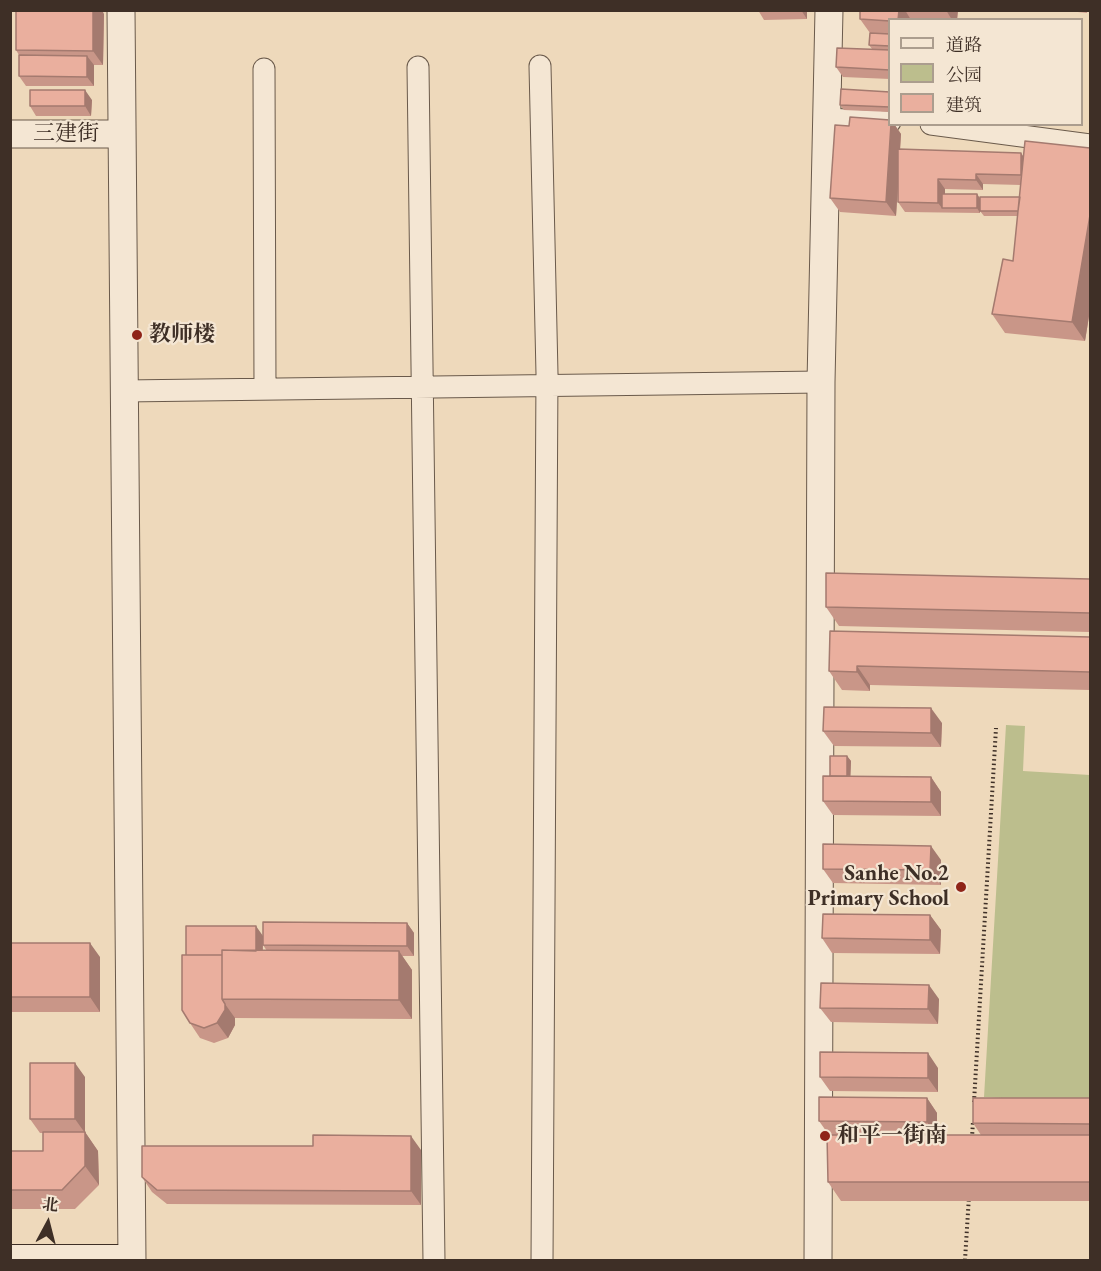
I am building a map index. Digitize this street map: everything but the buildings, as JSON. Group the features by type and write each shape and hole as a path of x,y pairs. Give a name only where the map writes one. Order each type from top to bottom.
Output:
{"main road":[{"path":"10,1260 125,1260"}],"street":[{"path":"121,10 132,1260"},
{"path":"818,1260 820,381 829,10"},
{"path":"540,66 547,385 542,1260"},
{"path":"418,67 434,1260"},
{"path":"264,69 265,389"},
{"path":"826,119 888,122"},
{"path":"946,126 1090,145"},
{"name":"三建街","path":"10,134 122,134"},
{"path":"124,391 820,381"}],"path":[{"path":"972,1148 996,728"},
{"path":"966,1260 969,1193"}],"green space":[{"path":"1006,725 1025,726 1023,771 1090,775 1090,1103 984,1097"}],"place":[{"name":"教师楼","path":"137,335"},
{"name":"Sanhe No.2 Primary School","path":"961,887"},
{"name":"和平一街南","path":"825,1136"}]}
